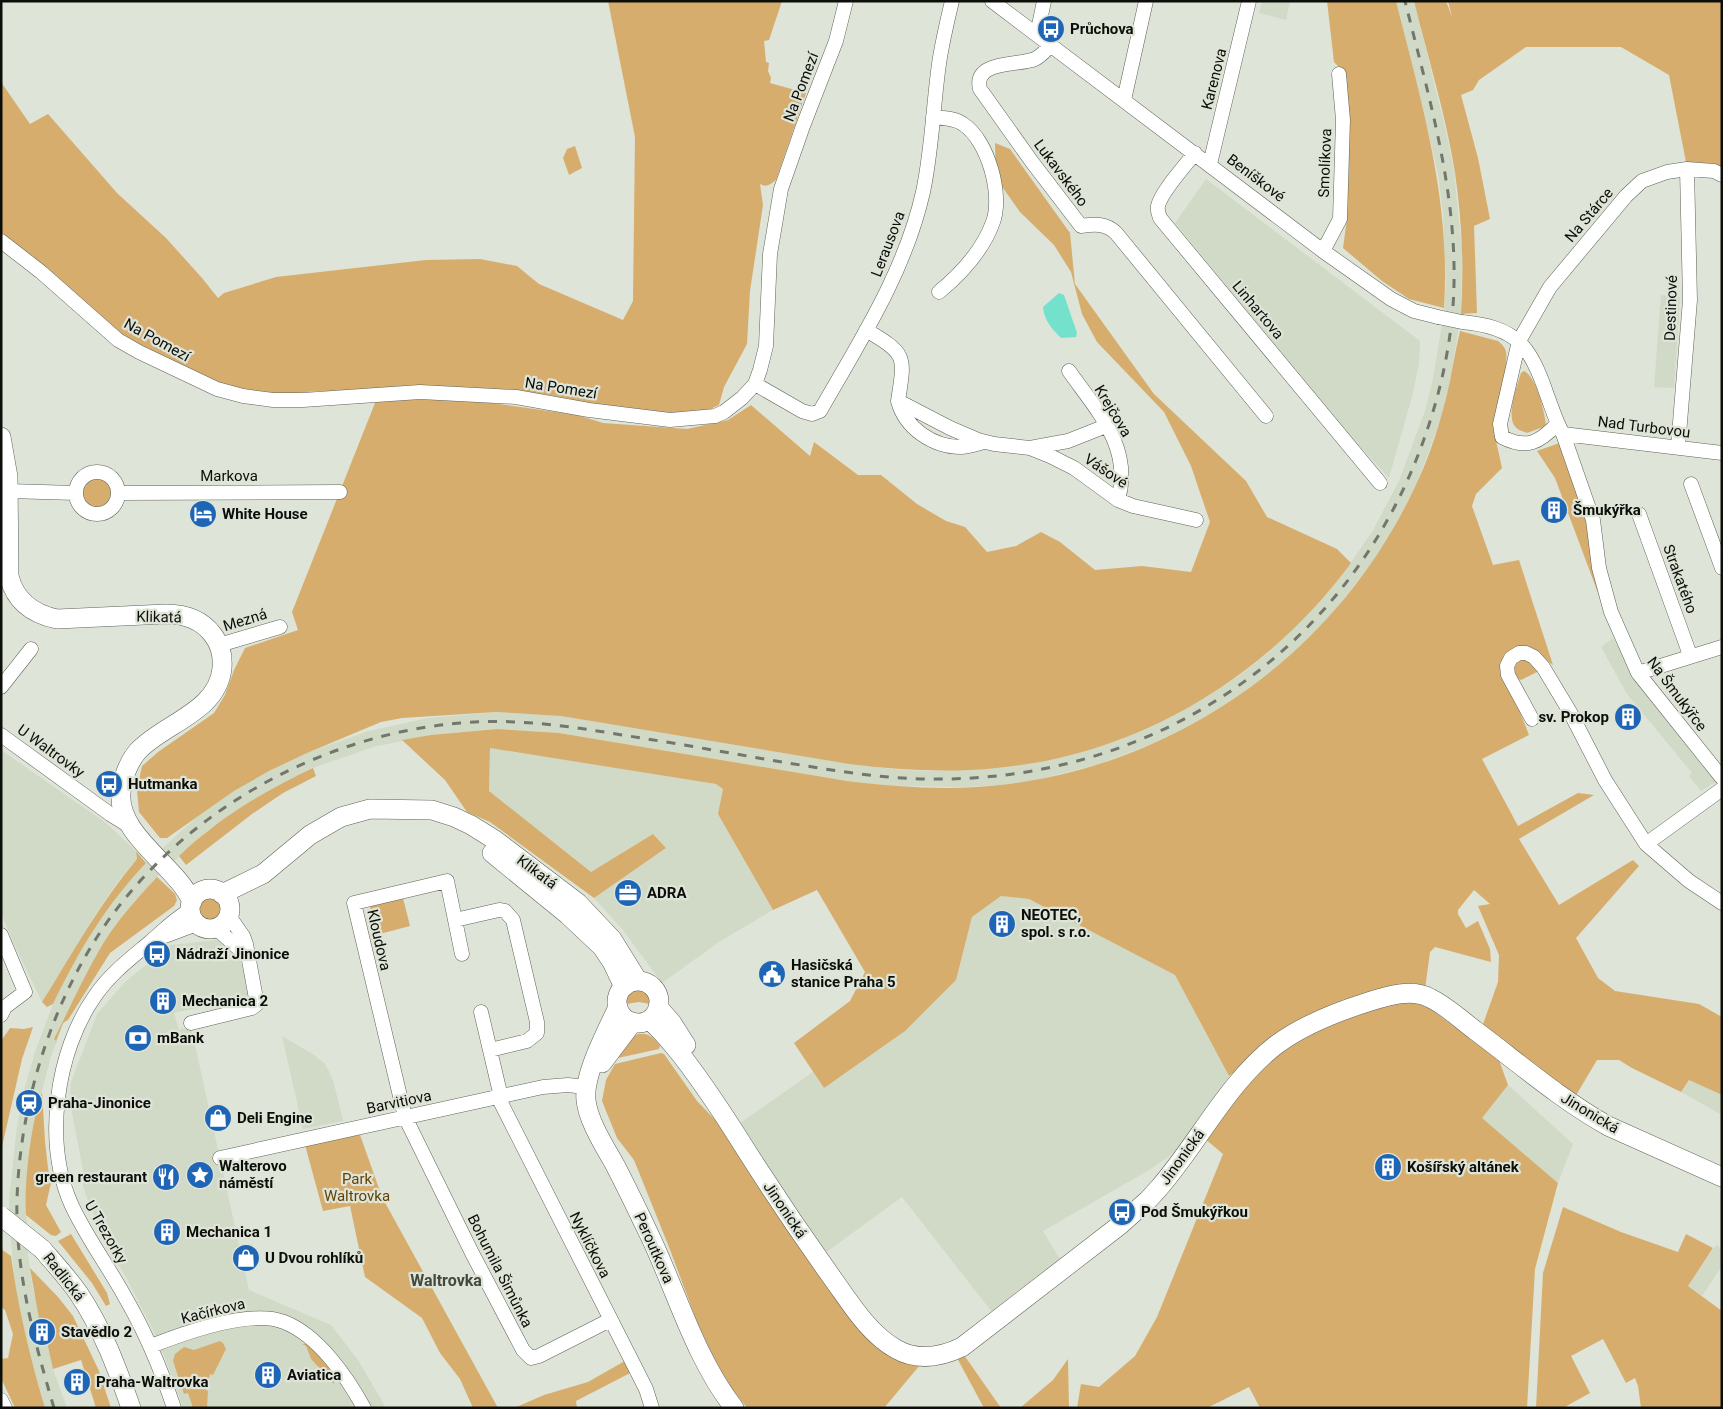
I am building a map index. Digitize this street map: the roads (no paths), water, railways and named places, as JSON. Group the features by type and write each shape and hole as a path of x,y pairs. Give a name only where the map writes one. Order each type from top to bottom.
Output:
{"street":[{"name":"Na Pomezí","path":"1,242 41,272 118,340 139,352 217,388 243,396 273,400 303,400 420,392 516,397 589,410 670,420 715,416 724,412 742,398 755,384 766,346 770,254 781,189 836,41 846,1"},
{"name":"Lerausova","path":"755,384 802,411 812,414 820,411 866,330 901,262 923,192 938,64 952,1"},
{"name":"Beníškové","path":"992,1 1391,299 1414,311 1462,322 1487,325 1504,331 1519,340"},
{"path":"1037,35 1044,1"},
{"path":"1124,100 1146,1"},
{"name":"Karenova","path":"1210,164 1249,1"},
{"name":"Lukavského","path":"1050,46 1036,59 987,69 980,78 980,89 1080,226 1101,225 1108,227 1116,233 1266,416"},
{"name":"Smolíkova","path":"1324,250 1340,219 1343,120 1339,74"},
{"path":"933,117 962,123 970,130 985,154 995,181 996,206 994,221 984,240 964,269 939,292"},
{"name":"Linhartova","path":"1194,153 1160,202 1158,209 1160,218 1380,483"},
{"name":"Na Stárce","path":"1519,340 1550,287 1626,196 1642,181 1667,172 1687,169 1714,171 1722,175"},
{"name":"Destinové","path":"1678,447 1690,300 1687,169"},
{"name":"Vášové","path":"866,330 883,340 900,355 902,368 898,401 950,428 984,442 1030,448 1050,456 1074,468 1118,500 1144,509 1196,520"},
{"path":"1519,340 1500,424 1502,437 1511,442 1526,444 1540,440 1560,429"},
{"name":"Na Šmukýřce","path":"1519,340 1537,368 1593,520 1599,568 1611,612 1638,673 1722,778"},
{"name":"Krejčova","path":"1069,371 1115,441 1121,459 1122,486 1118,500"},
{"name":"Vášové","path":"1030,448 1068,441 1106,426"},
{"name":"Nad Turbovou","path":"1560,429 1722,453"},
{"name":"Klikatá","path":"1,437 7,464 9,576 18,596 28,607 41,615 57,619 166,614 184,616 196,620 206,628 219,645"},
{"path":"97,471 104,472 115,480 119,493 115,505 110,510 98,514 91,513 80,506 76,493 80,480 90,472 97,471"},
{"path":"1691,484 1722,568"},
{"path":"8,491 76,493"},
{"name":"Markova","path":"119,493 340,492"},
{"name":"Strakatého","path":"1639,514 1690,656"},
{"name":"Mezná","path":"219,645 280,627"},
{"path":"219,645 222,658 218,685 199,707 139,749 132,758 120,795 124,812 135,832 186,890 203,928 225,918"},
{"path":"1638,673 1722,647"},
{"path":"1,687 31,649"},
{"path":"1532,719 1508,674 1507,666 1511,658 1519,653 1526,653 1534,657 1543,667 1570,712 1605,780 1646,844 1689,881 1722,903"},
{"name":"U Waltrovky","path":"1,734 135,832"},
{"path":"1646,844 1722,789"},
{"name":"Klikatá","path":"222,894 263,874 310,835 333,821 363,810 406,809 432,815 452,823 481,844 568,916 602,947 631,984"},
{"name":"Klikatá","path":"225,918 249,894 263,874"},
{"name":"Kloudova","path":"405,1117 354,902 447,881 462,954"},
{"path":"191,1022 252,1008 256,1006 257,1002 247,951 238,948 225,918 228,900 222,894 210,889 195,907"},
{"name":"U Trezorky","path":"174,1408 151,1346 127,1299 72,1206 59,1165 56,1120 62,1079 74,1034 94,996 120,967 195,907"},
{"path":"455,920 499,910 505,911 513,920 537,1022 537,1033 527,1040 490,1050"},
{"path":"1,935 4,950 25,992 6,1007 1,1015"},
{"path":"586,1086 647,1016 658,998 655,990 646,982 631,984 618,996 618,1007 623,1016 647,1016"},
{"name":"Jinonická","path":"647,1016 663,1032 706,1087 788,1216 846,1298 872,1331 897,1350 921,1357 941,1356 962,1347 1127,1219 1162,1184 1237,1085 1275,1046 1298,1031 1322,1020 1383,997 1409,993 1417,993 1429,997 1488,1040 1547,1087 1592,1118 1722,1177"},
{"name":"Peroutkova","path":"618,1007 586,1086 586,1100 590,1115 650,1235 701,1355 713,1378 734,1408"},
{"path":"482,1012 500,1097"},
{"name":"Barvitiova","path":"220,1158 548,1086 586,1086"},
{"name":"Nyklíčkova","path":"500,1097 610,1320 646,1388 652,1408"},
{"name":"Bohumila Šimůnka","path":"405,1117 472,1253 523,1350 531,1358 540,1356 610,1320"},
{"name":"Radlická","path":"1,1216 42,1249 78,1293 116,1364 131,1408"},
{"name":"Kačírkova","path":"151,1346 169,1339 242,1319 268,1318 284,1322 301,1332 328,1355 350,1384 364,1408"},
{"path":"1,1400 5,1408"}],"water":[{"path":"1059,293 1064,295 1077,333 1076,337 1061,338 1045,316 1043,307"}],"railway":[{"path":"54,1408 27,1305 17,1226 19,1164 24,1128 41,1058 53,1024 84,958 103,928 136,886 173,848 214,815 259,786 307,762 356,744 408,730 460,723 501,721 582,729 875,776 931,779 1013,774 1091,757 1164,729 1232,690 1292,642 1345,584 1389,517 1423,442 1445,364 1454,284 1450,212 1439,141 1405,1"}],"place":[{"name":"Průchova","path":"1051,29"},
{"name":"Šmukýřka","path":"1554,510"},
{"name":"White House","path":"203,514"},
{"name":"sv. Prokop","path":"1628,717"},
{"name":"Hutmanka","path":"109,784"},
{"name":"ADRA","path":"628,893"},
{"name":"NEOTEC, spol. s r.o.","path":"1002,924"},
{"name":"Nádraží Jinonice","path":"157,954"},
{"name":"Hasičská stanice Praha 5","path":"772,974"},
{"name":"Mechanica 2","path":"163,1001"},
{"name":"mBank","path":"138,1038"},
{"name":"Praha-Jinonice","path":"29,1103"},
{"name":"Deli Engine","path":"218,1118"},
{"name":"Košířský altánek","path":"1388,1167"},
{"name":"Walterovo náměstí","path":"200,1175"},
{"name":"green restaurant","path":"166,1177"},
{"name":"Pod Šmukýřkou","path":"1122,1212"},
{"name":"Mechanica 1","path":"167,1232"},
{"name":"U Dvou rohlíků","path":"246,1258"},
{"name":"Stavědlo 2","path":"42,1332"},
{"name":"Aviatica","path":"268,1375"},
{"name":"Praha-Waltrovka","path":"77,1382"}],"district":[{"name":"Waltrovka","path":"446,1280"}],"park label":[{"name":"Park Waltrovka","path":"357,1188"}]}
